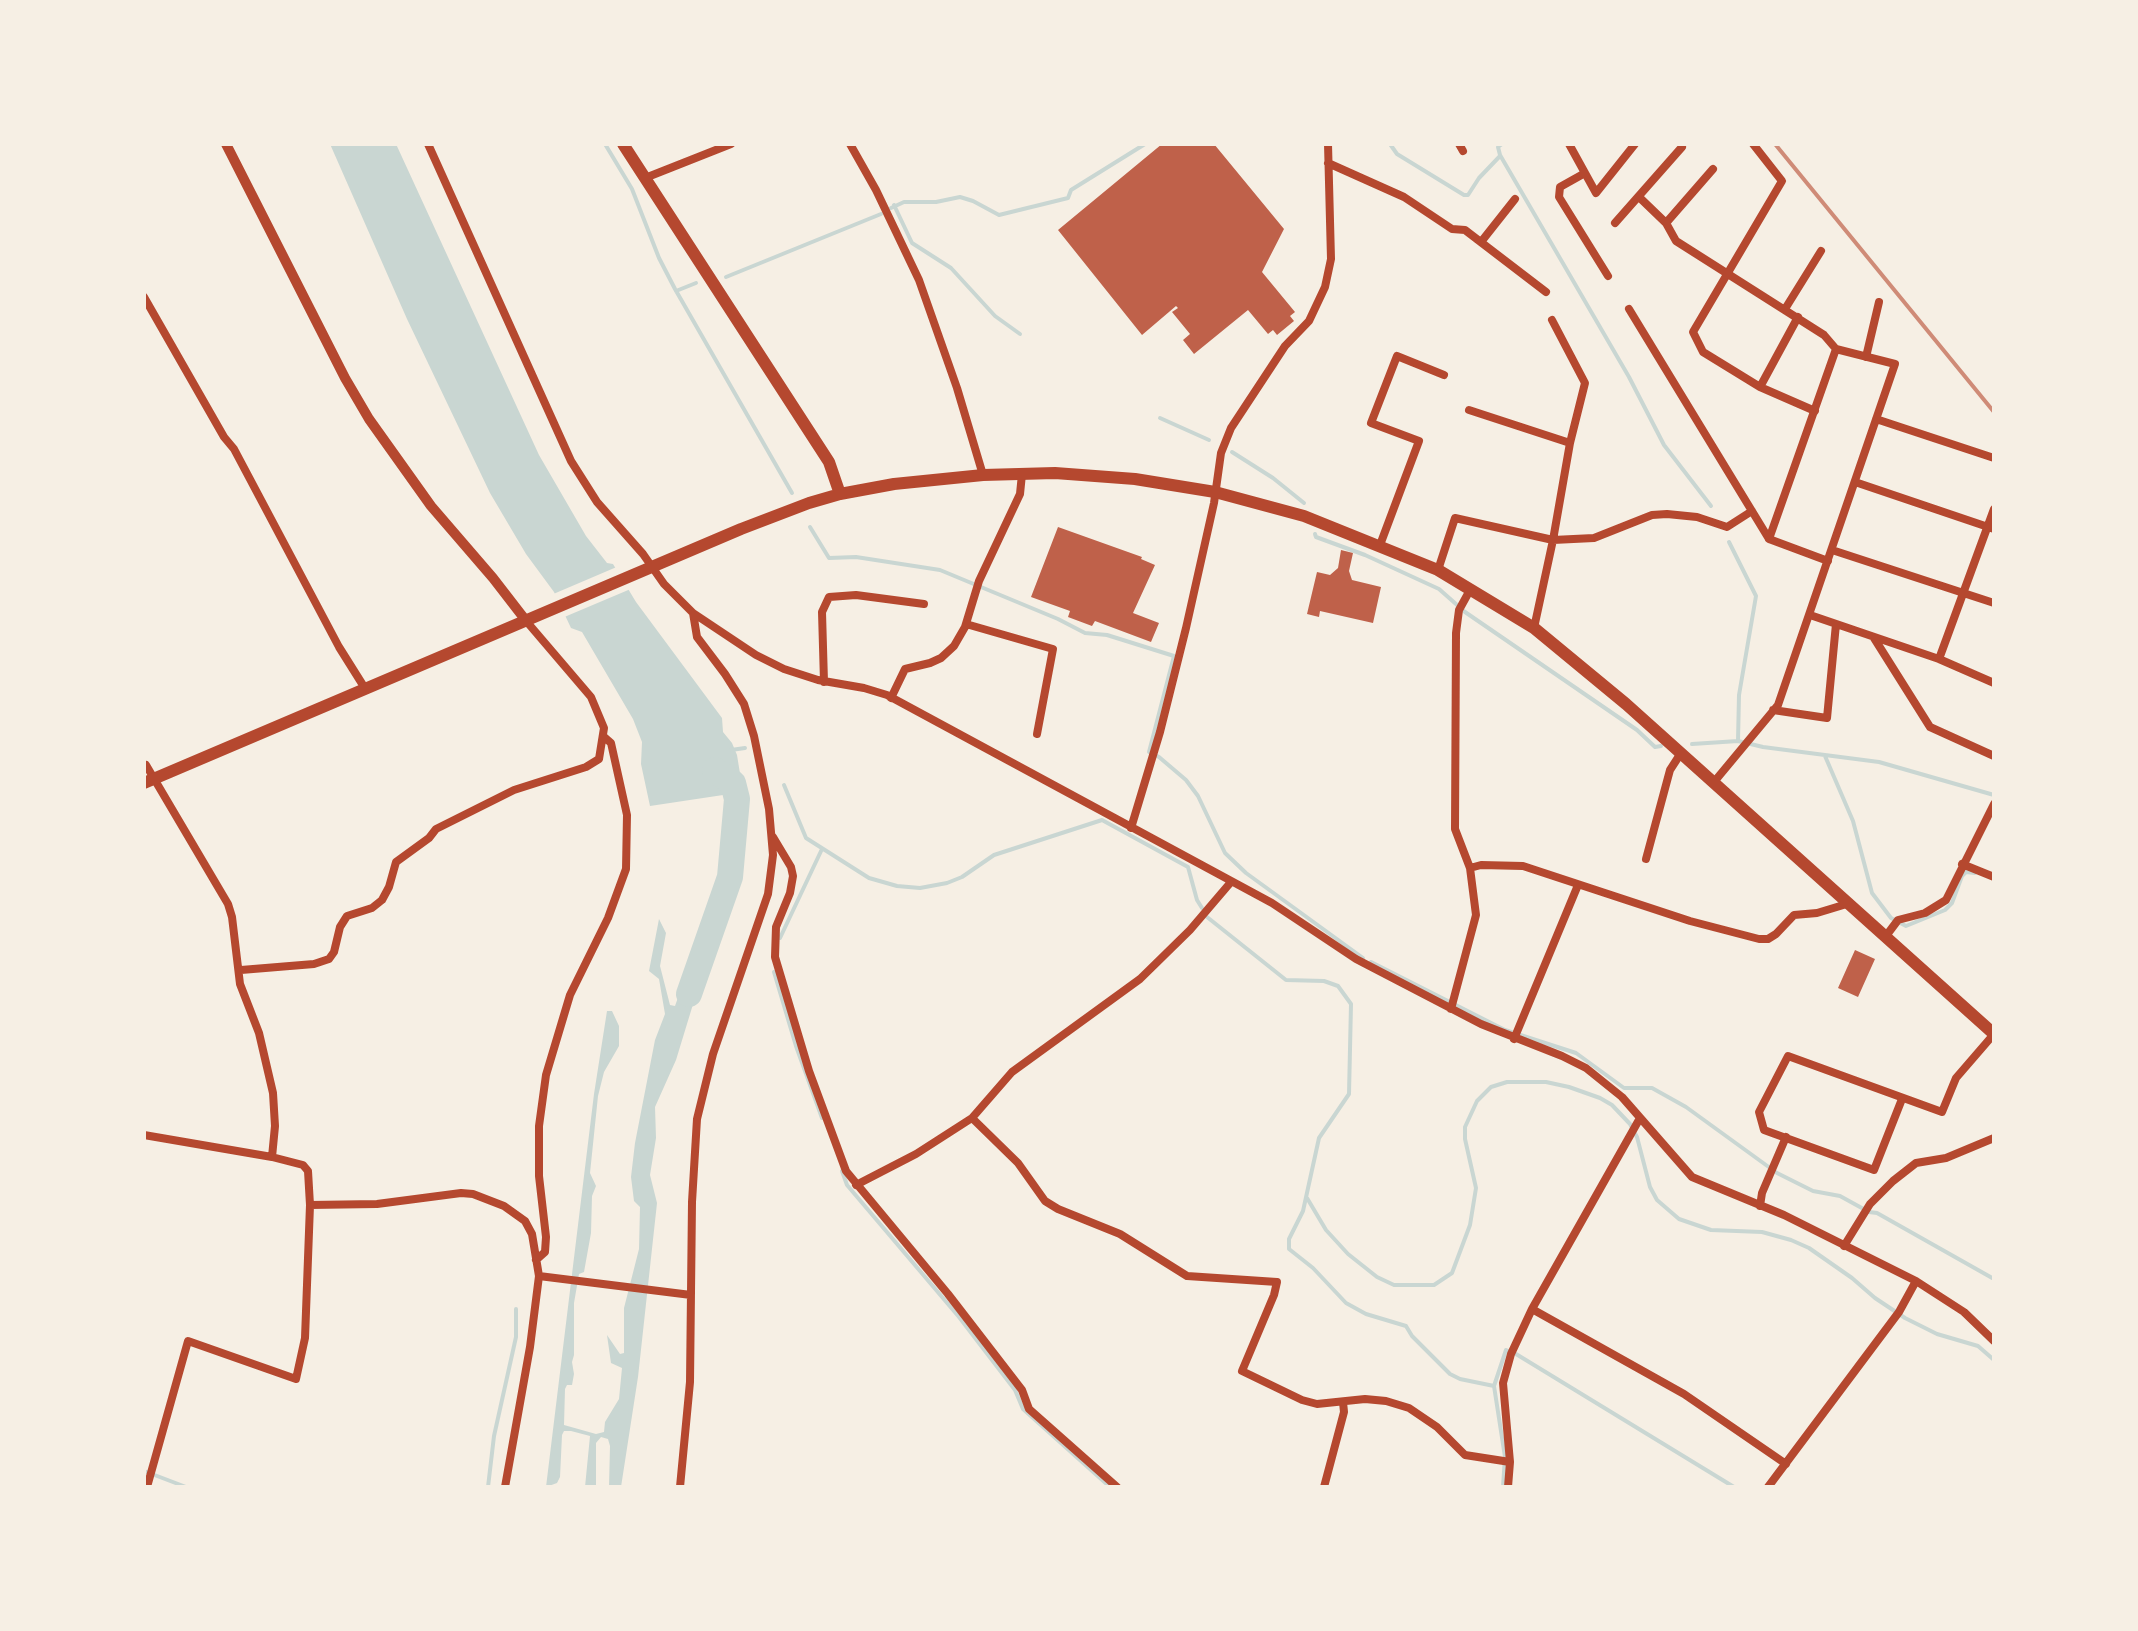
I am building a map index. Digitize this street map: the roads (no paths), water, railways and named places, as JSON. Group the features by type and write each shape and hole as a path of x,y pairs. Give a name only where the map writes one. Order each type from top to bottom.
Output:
{"highway":[{"path":"623,144 829,462 840,494"},
{"path":"149,781 774,516 840,494 894,484 983,475 1055,473 1135,479 1215,492 1304,516 1438,570 1534,628 1714,782 1994,1034"}],"street":[{"path":"226,144 369,419 431,506 533,619 591,697 604,728 599,759 586,767 514,790 436,829 429,838 396,862 382,900 372,908 347,916 329,959 314,964 241,970"},
{"path":"428,144 571,461 597,502 664,584 693,613 768,662 792,673 875,691 891,698 1272,903 1356,959 1586,1068 1622,1097 1692,1177 1916,1281 1964,1312 1994,1341"},
{"path":"645,178 731,144"},
{"path":"850,144 919,280 957,388 983,475"},
{"path":"1131,828 1183,642 1221,453 1231,428 1285,346 1309,321 1325,287 1331,259 1328,144"},
{"path":"1569,144 1596,193 1635,144"},
{"path":"1753,144 1782,181 1693,332 1703,352 1760,387 1815,411"},
{"path":"1615,223 1682,147"},
{"path":"1328,163 1404,197 1452,229 1465,230 1546,292"},
{"path":"1666,223 1713,169"},
{"path":"1585,173 1560,187 1559,197 1608,276"},
{"path":"1639,197 1666,223 1676,241 1798,317 1824,335 1836,349 1895,364 1778,705 1714,782"},
{"path":"1481,242 1515,199"},
{"path":"1785,309 1821,251"},
{"path":"144,297 224,437 234,449 339,647 366,690"},
{"path":"1866,357 1879,302"},
{"path":"1629,309 1769,539 1828,561"},
{"path":"1760,387 1798,317"},
{"path":"1534,628 1570,443 1585,383 1552,320"},
{"path":"1769,539 1836,349"},
{"path":"1380,545 1419,441 1371,423 1397,356 1444,375"},
{"path":"1469,410 1570,443"},
{"path":"1876,419 1994,458"},
{"path":"891,698 905,669 941,658 954,646 966,624 978,584 1020,494 1022,474"},
{"path":"1855,482 1991,528"},
{"path":"1939,659 1991,528 1994,509"},
{"path":"1438,570 1455,518 1553,540 1594,538 1652,515 1697,517 1727,527 1752,511"},
{"path":"1832,550 1994,603"},
{"path":"1452,1005 1476,915 1470,868 1455,829 1456,661 1460,608 1470,590"},
{"path":"824,682 822,612 829,597 856,595 924,604"},
{"path":"680,1487 690,1382 692,1202 700,1101 713,1054 764,910 772,875 773,836 750,721 736,689 697,637 693,613"},
{"path":"1810,615 1939,659 1994,683"},
{"path":"966,624 1053,649 1037,734"},
{"path":"1773,710 1827,718 1836,624"},
{"path":"1874,637 1930,727 1994,756"},
{"path":"536,1260 545,1252 546,1237 539,1176 539,1138 546,1075 570,995 608,918 626,869 627,815 611,743 603,736"},
{"path":"1646,859 1670,770 1681,753"},
{"path":"146,765 149,781 228,904 241,970 240,984 259,1033 273,1093 275,1126 272,1157"},
{"path":"1886,936 1896,922 1925,913 1946,900 1994,804"},
{"path":"773,836 793,876 790,893 776,927 775,957 809,1071 846,1171 1013,1378 1022,1390 1029,1409 1117,1487"},
{"path":"1962,864 1994,877"},
{"path":"1470,868 1481,865 1523,866 1690,921 1759,939 1768,939 1776,934 1794,915 1817,913 1850,903"},
{"path":"856,1185 916,1154 972,1118 1012,1072 1140,979 1190,930 1231,882"},
{"path":"1516,1035 1578,885"},
{"path":"1902,1099 1874,1170 1764,1130 1759,1112 1788,1056 1942,1112 1956,1078 1994,1034"},
{"path":"972,1118 1018,1163 1045,1201 1058,1209 1120,1234 1187,1276 1277,1282 1242,1371 1317,1404 1365,1399 1409,1408 1437,1427 1465,1455 1506,1462"},
{"path":"1508,1487 1503,1383 1511,1352 1640,1118"},
{"path":"144,1135 303,1165 308,1171 310,1205 306,1325 296,1379 188,1341 147,1487"},
{"path":"1760,1206 1762,1193 1786,1137"},
{"path":"1844,1246 1866,1210 1893,1181 1916,1163 1946,1158 1994,1138"},
{"path":"310,1205 361,1205 461,1193 473,1194 504,1206 525,1221 532,1234 539,1276 530,1347 505,1487"},
{"path":"539,1276 691,1295"},
{"path":"1768,1487 1898,1314 1916,1281"},
{"path":"1532,1309 1684,1394 1786,1464"},
{"path":"1324,1487 1344,1412 1343,1402"}],"waterway":[{"path":"605,144 632,189 659,258 675,289 792,493"},
{"path":"891,208 904,202 936,202 960,197 999,215 1068,198 1071,190 1145,144"},
{"path":"1390,144 1397,154 1464,195 1468,195 1500,156"},
{"path":"1502,144 1498,147 1500,155 1629,377 1664,445 1711,506"},
{"path":"894,205 912,243 951,268 995,316 1020,334"},
{"path":"726,277 881,214"},
{"path":"676,291 696,283"},
{"path":"1160,418 1209,440"},
{"path":"1232,452 1273,478 1304,503"},
{"path":"810,527 829,558 856,557 940,570 1085,633 1107,635 1174,656 1149,752 1186,780 1198,796 1225,853 1246,873 1363,958"},
{"path":"1315,534 1439,589 1465,612 1637,730 1655,747 1661,746"},
{"path":"1729,542 1756,596 1739,695 1738,741"},
{"path":"1692,744 1738,741 1879,762 1994,795"},
{"path":"731,750 745,748"},
{"path":"1825,756 1853,821 1872,893 1891,918 1906,926 1945,910 1952,903 1962,876 1966,872 1975,873"},
{"path":"689,994 730,877 737,799 733,783 715,770"},
{"path":"784,785 806,838 869,878 897,886 920,888 947,883 962,877 994,855 1102,820 1188,867 1202,908"},
{"path":"780,938 822,849"},
{"path":"1207,917 1286,980 1324,981 1338,986 1351,1004 1349,1094 1319,1138 1303,1211 1289,1239 1289,1249 1313,1268 1346,1303 1366,1314 1406,1326 1450,1374 1494,1386 1506,1350 1734,1487"},
{"path":"1371,962 1505,1030 1576,1053 1624,1088 1652,1088 1686,1107 1777,1173 1813,1191 1840,1196 1869,1212 1877,1213 1994,1279"},
{"path":"774,972 822,1118"},
{"path":"1307,1198 1326,1230 1348,1254 1377,1277 1394,1285 1434,1285 1452,1273 1470,1225 1476,1188 1465,1127 1477,1101 1491,1087 1507,1082 1546,1082 1569,1087 1612,1105 1630,1124 1637,1137 1650,1187 1657,1200 1679,1219 1711,1230 1762,1232 1809,1248 1905,1318 1937,1334 1978,1346 1994,1360"},
{"path":"842,1171 847,1185 959,1317 1015,1390 1023,1409 1110,1487"},
{"path":"488,1487 494,1436 516,1337 516,1309"},
{"path":"1494,1386 1505,1457 1503,1487"},
{"path":"144,1471 186,1487"}],"railway":[{"path":"1775,144 1994,412"}]}
